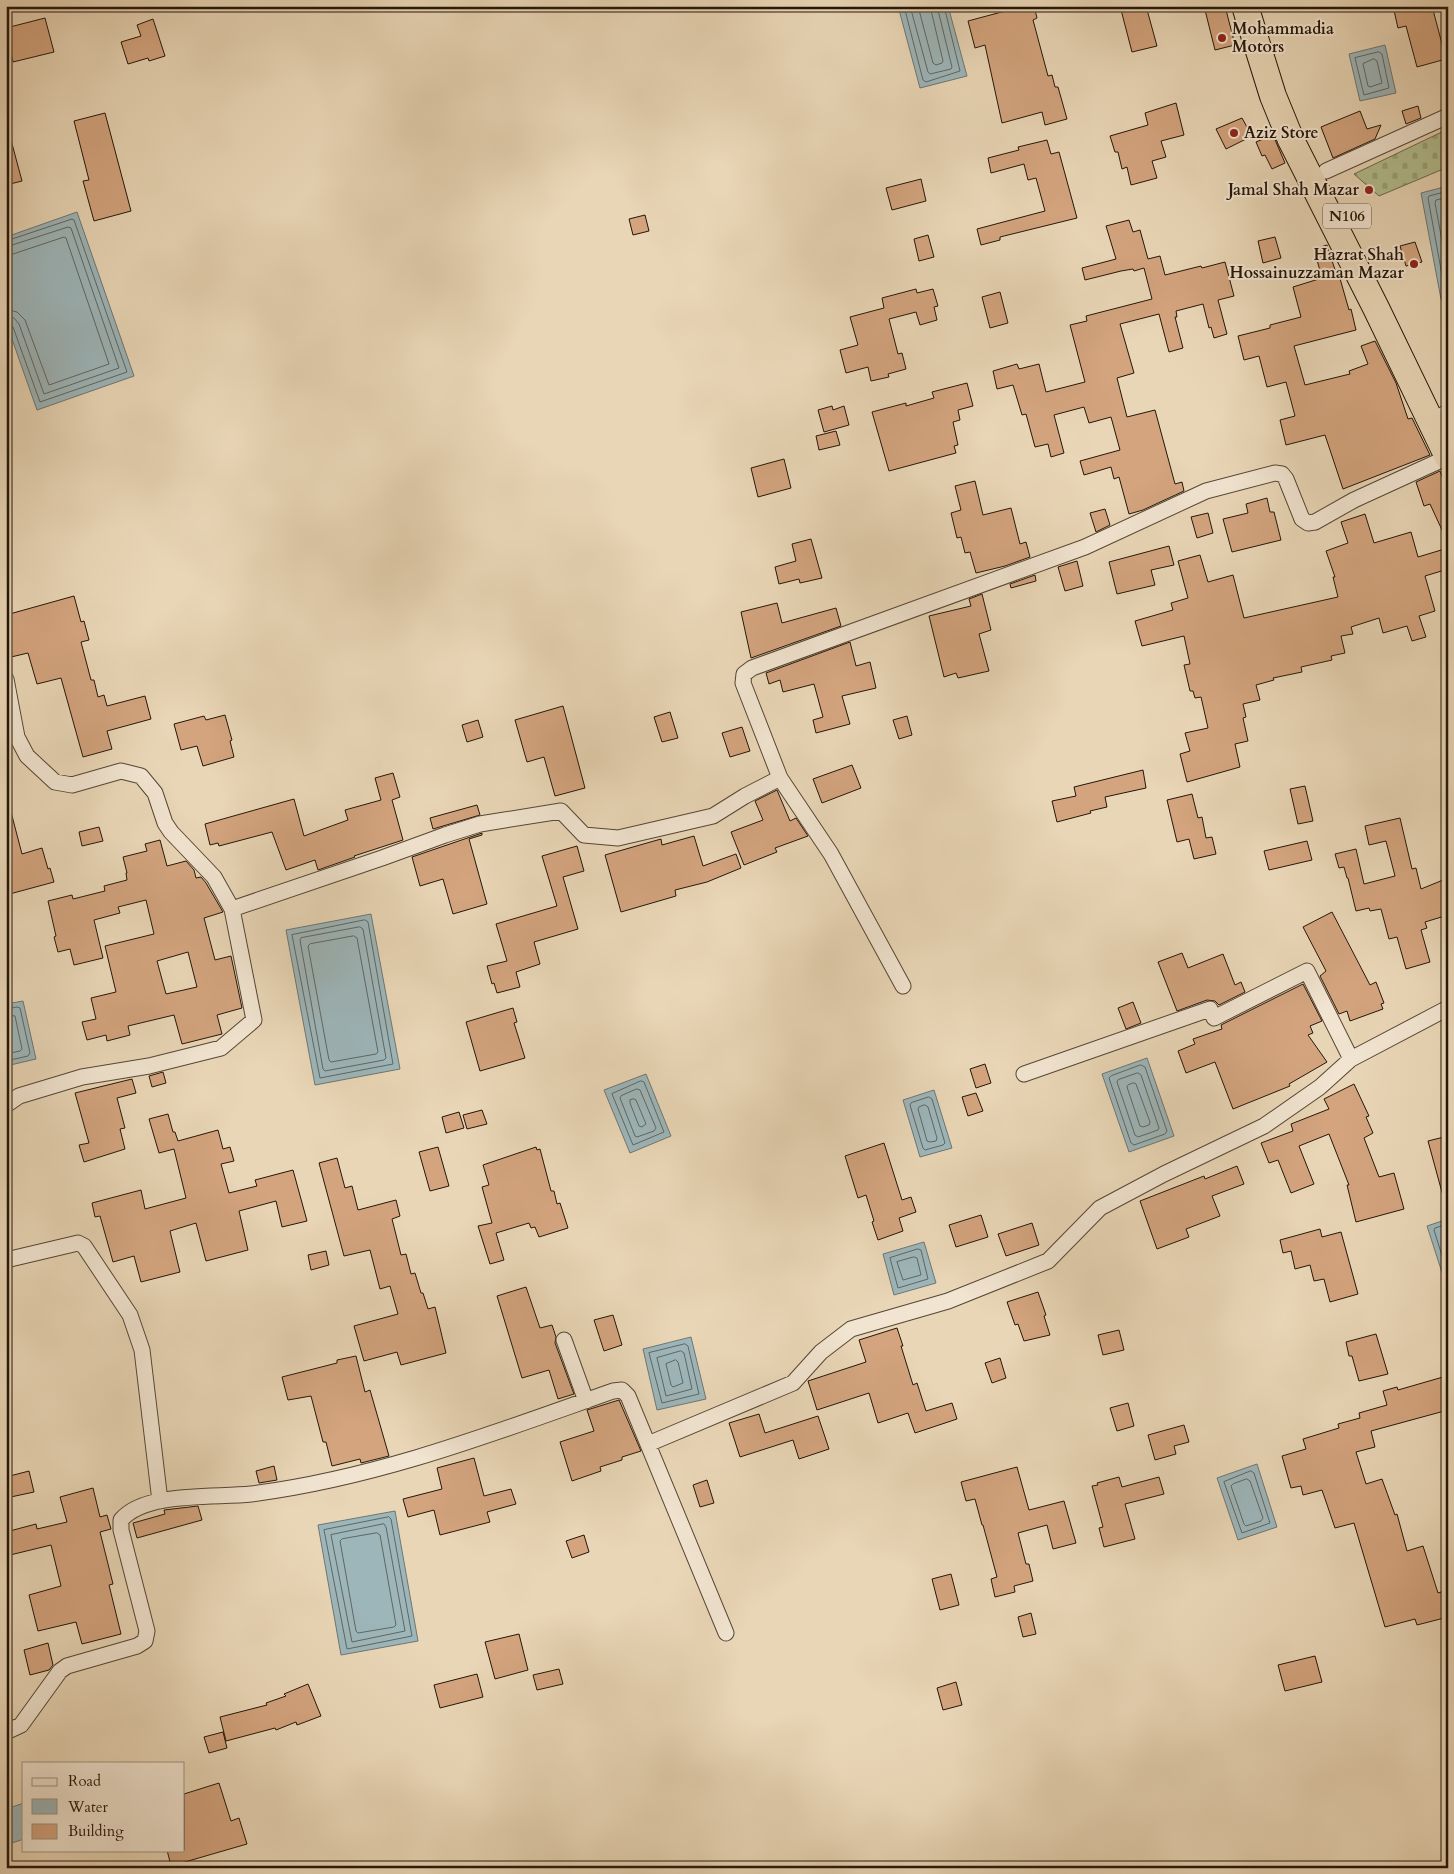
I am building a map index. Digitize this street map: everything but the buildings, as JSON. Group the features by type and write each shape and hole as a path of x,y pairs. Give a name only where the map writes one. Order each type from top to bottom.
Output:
{"highway":[{"name":"N106","path":"1245,6 1273,96 1291,140 1446,433"},
{"name":"N106","path":"1260,6 1284,77 1303,125 1358,241 1384,287 1446,433"}],"street":[{"path":"1326,171 1448,116"},
{"path":"903,986 831,854 780,778 743,683 744,674 752,668 1086,548 1206,491 1274,473 1282,474 1286,479 1302,519 1308,523 1315,522 1354,500 1446,433"},
{"path":"6,679 17,737 27,756 55,782 72,786 121,771 141,776 155,793 165,823 171,832 214,878 232,909 254,1020 221,1048 149,1066 82,1077 19,1096 6,1105"},
{"path":"232,909 480,824 561,811 584,835 618,838 713,816 745,796 780,778"},
{"path":"1024,1074 1210,1009 1214,1018 1307,971 1351,1059"},
{"path":"648,1444 793,1383 821,1352 851,1329 948,1301 1048,1261 1100,1208 1164,1174 1264,1126 1320,1087 1351,1059 1448,1008"},
{"path":"6,1260 78,1243 84,1246 130,1315 142,1350 160,1501"},
{"path":"564,1340 586,1400"},
{"path":"6,1732 20,1725 60,1671 67,1666 137,1646 145,1641 146,1631 121,1530 121,1520 127,1513 160,1501 200,1496 249,1494 352,1477 462,1445 613,1391 622,1390 628,1396 726,1633"}],"green space":[{"path":"1448,129 1448,167 1379,196 1354,174"}],"water":[{"path":"898,6 948,6 967,76 920,88"},
{"path":"1385,45 1396,93 1360,101 1349,54"},
{"path":"1448,186 1448,308 1441,299 1421,193"},
{"path":"77,212 134,376 37,410 6,322 6,237"},
{"path":"371,914 400,1069 315,1085 286,930"},
{"path":"23,1001 36,1059 6,1066 6,1004"},
{"path":"1147,1058 1174,1136 1129,1152 1102,1074"},
{"path":"646,1074 671,1136 630,1153 604,1090"},
{"path":"934,1090 952,1148 920,1157 903,1100"},
{"path":"1448,1219 1448,1291 1427,1226"},
{"path":"924,1242 936,1283 894,1295 883,1254"},
{"path":"691,1337 706,1399 657,1410 643,1349"},
{"path":"1257,1464 1277,1527 1238,1540 1217,1478"},
{"path":"395,1511 418,1641 341,1655 318,1525"},
{"path":"22,1804 22,1840 6,1845 6,1809"}],"place":[{"name":"Mohammadia Motors","path":"1222,38"},
{"name":"Aziz Store","path":"1234,133"},
{"name":"Jamal Shah Mazar","path":"1369,190"},
{"name":"Hazrat Shah Hossainuzzaman Mazar","path":"1414,264"}]}
